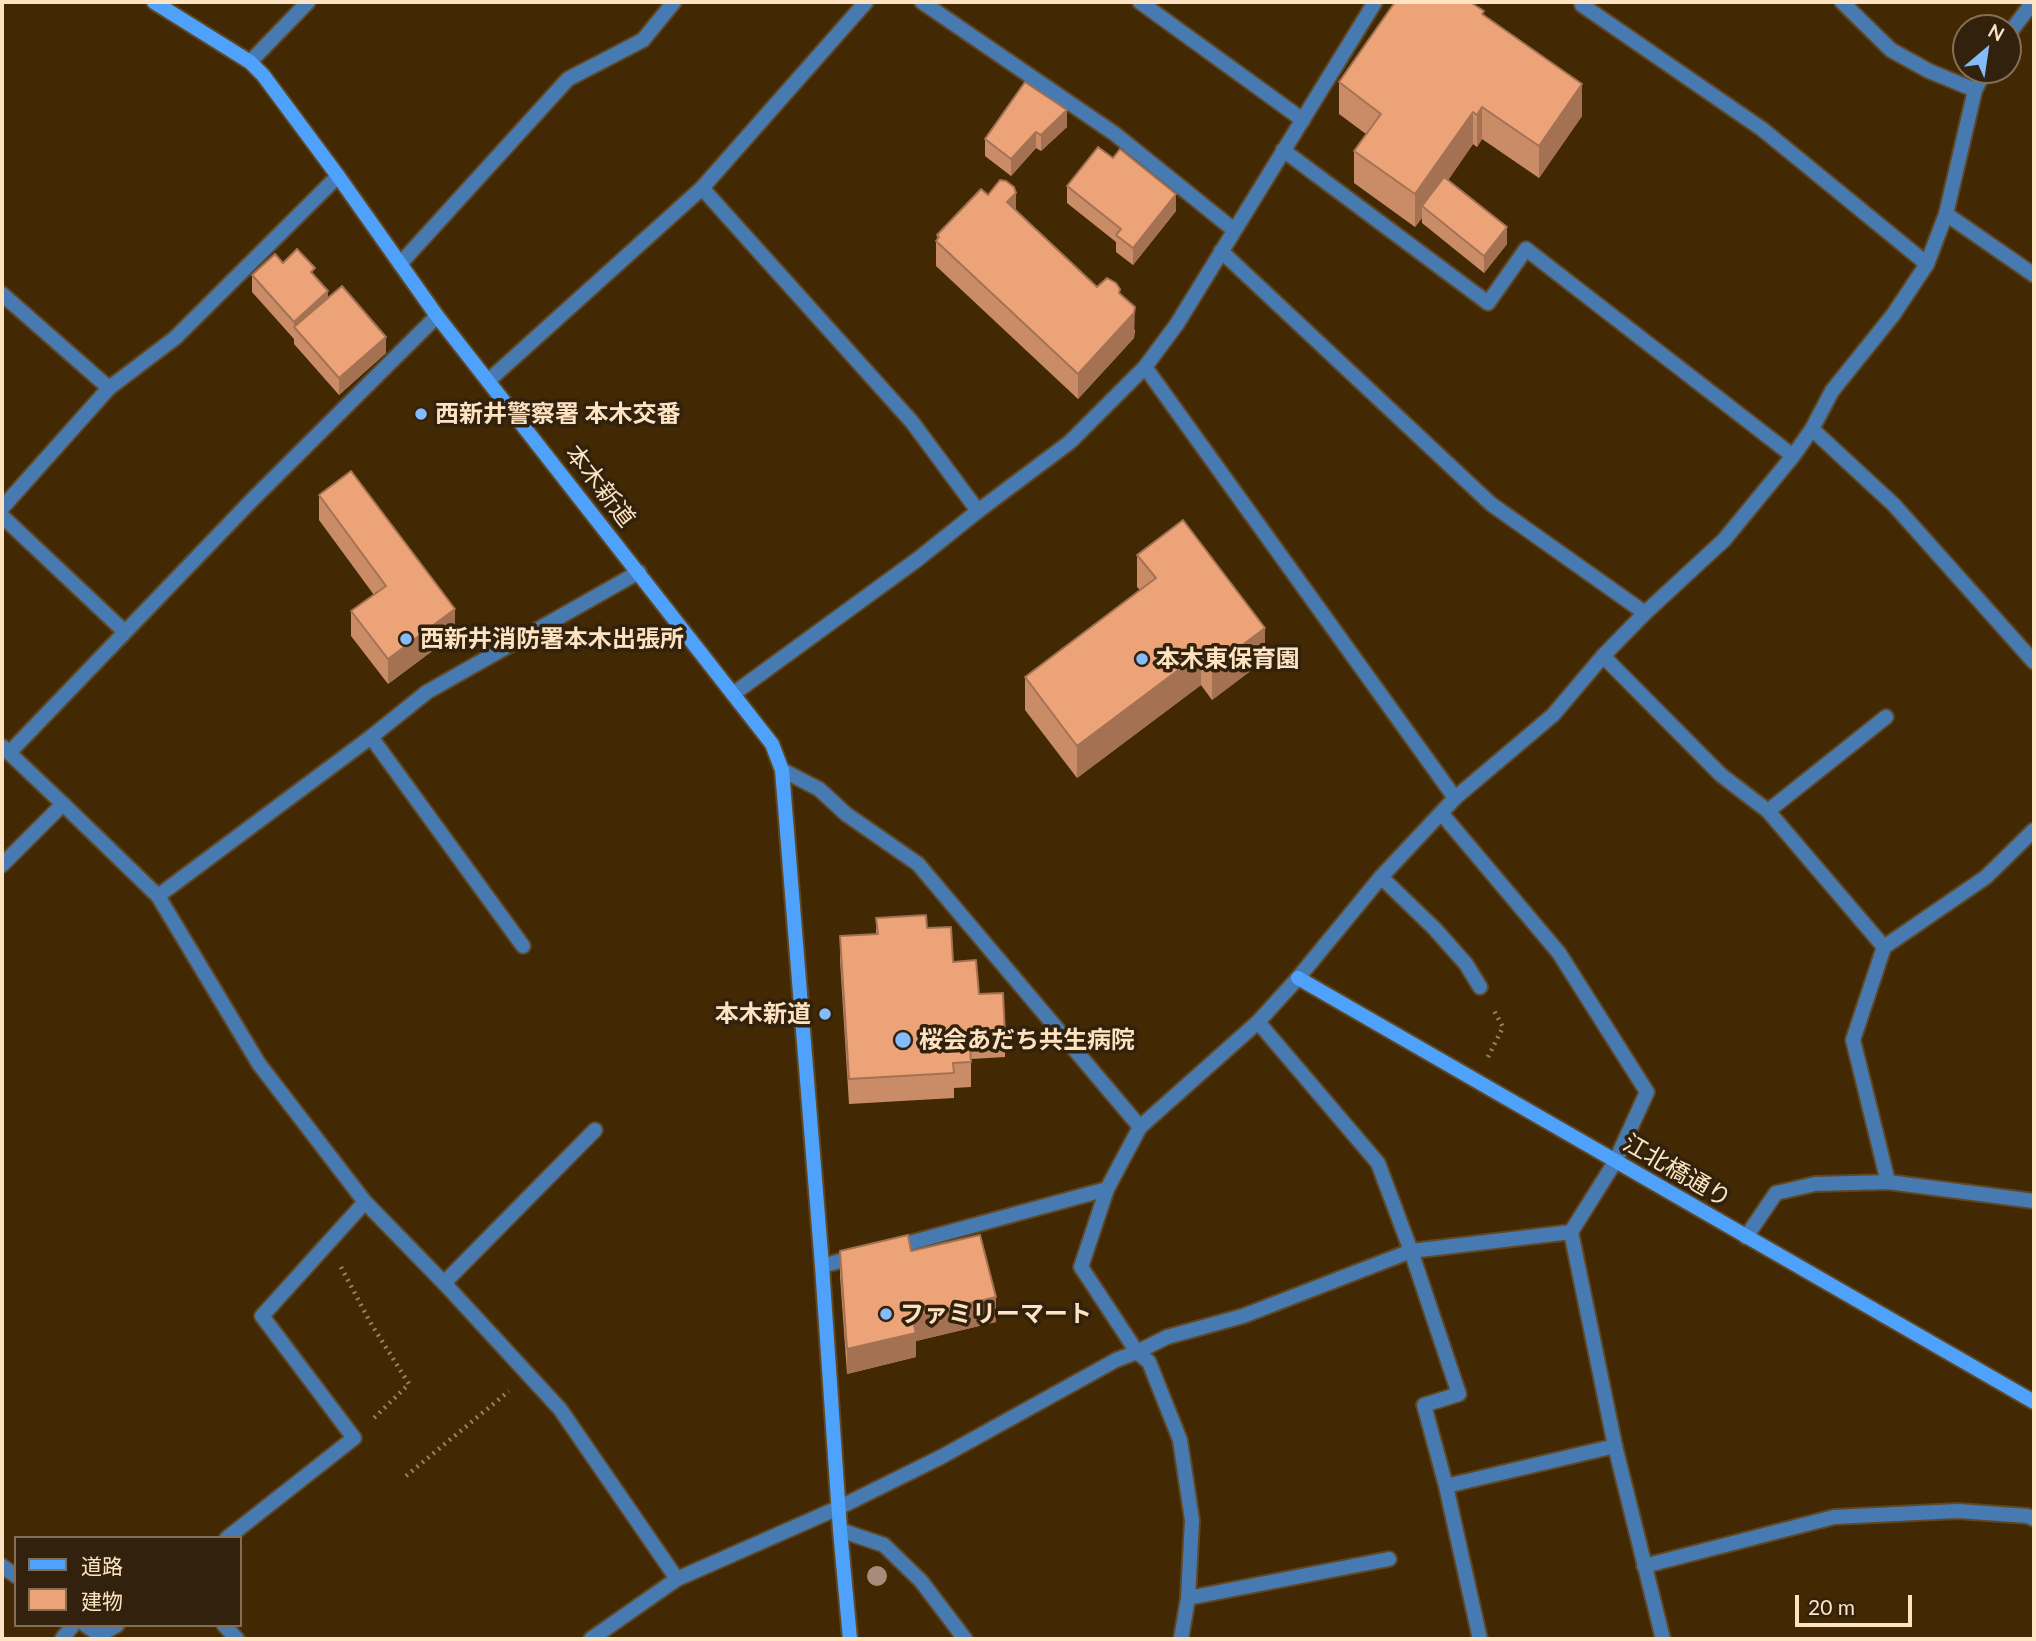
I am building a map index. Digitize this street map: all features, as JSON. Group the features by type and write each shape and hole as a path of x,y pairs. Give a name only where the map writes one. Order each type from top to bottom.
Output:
{"street":[{"name":"本木新道","path":"154,2 250,62 263,75 437,316 772,744 782,770 850,1639"},
{"path":"250,62 308,2"},
{"path":"400,264 568,79 643,40 674,2"},
{"path":"488,381 702,188 866,2"},
{"path":"922,2 1115,134 1234,230"},
{"path":"1140,2 1303,120"},
{"path":"733,694 918,559 1070,442 1145,367 1177,324 1375,2"},
{"path":"1584,2 1582,5 1762,129 1927,264"},
{"path":"1842,2 1891,50 1929,71 1975,90"},
{"path":"2029,18 2033,2"},
{"path":"1181,1639 1188,1598 1192,1520 1180,1440 1149,1362 1137,1352 1081,1267 1107,1189 1140,1127 1258,1022 1381,877 1443,814 1455,798 1553,715 1603,656 1645,613 1724,540 1793,456 1812,429 1832,391 1893,315 1927,264 1946,214 1978,84"},
{"path":"1283,150 1488,303 1526,249 1793,456"},
{"path":"2,508 109,388 175,338 338,176"},
{"path":"702,188 912,422 978,511"},
{"path":"1946,214 2034,275"},
{"path":"1221,251 1491,504 1645,613"},
{"path":"2,294 109,388"},
{"path":"437,316 251,501 125,632 5,749 158,896 259,1064 365,1202 560,1409 677,1579"},
{"path":"1145,367 1455,798"},
{"path":"1812,429 1894,505 2034,662"},
{"path":"2,516 125,632"},
{"path":"158,896 371,737 427,691 639,572"},
{"path":"1603,656 1721,775 1768,811 1884,947"},
{"path":"1768,811 1886,717"},
{"path":"371,737 523,946"},
{"path":"782,770 819,789 846,814 918,864 1140,1127"},
{"path":"2,865 63,804"},
{"path":"1443,814 1559,953 1647,1092 1615,1162 1571,1232 1615,1446 1663,1639"},
{"path":"1888,1182 1853,1041 1884,947 1986,877 2034,830"},
{"path":"1381,877 1466,964 1480,987"},
{"name":"江北橋通り","path":"1298,978 2034,1402"},
{"path":"1258,1022 1378,1163 1411,1251 1459,1394 1424,1405 1446,1486 1480,1639"},
{"path":"444,1283 595,1130"},
{"path":"1746,1237 1776,1193 1815,1184 1888,1182 2034,1201"},
{"path":"822,1266 1107,1189"},
{"path":"230,1536 354,1438 262,1316 365,1202"},
{"path":"591,1639 677,1579 838,1508 941,1457 1115,1360 1167,1337 1243,1316 1411,1251 1571,1232"},
{"path":"1446,1486 1615,1446"},
{"path":"1644,1566 1835,1517 1958,1511 2028,1516 2034,1519"},
{"path":"840,1530 884,1545 921,1581 965,1639"},
{"path":"1188,1598 1389,1559"}],"path":[{"path":"1475,1080 1503,1027 1480,987"},
{"path":"328,1243 370,1322 409,1384 354,1438"},
{"path":"406,1476 529,1375"}],"building":[{"path":"1395,2 1470,2 1484,11 1482,14 1582,84 1539,146 1482,107 1477,115 1473,112 1415,194 1354,151 1381,114 1339,82"},
{"path":"1025,82 1067,110 1041,135 1036,132 1011,159 985,139"},
{"path":"1098,147 1113,158 1120,149 1176,194 1133,248 1116,235 1121,229 1067,186"},
{"path":"1444,177 1507,227 1484,256 1422,206"},
{"path":"1000,180 1014,187 1016,193 1007,202 1097,287 1107,278 1116,283 1120,289 1119,293 1135,307 1134,313 1078,374 936,241 939,237 937,235 981,189 988,195"},
{"path":"297,249 315,268 311,272 328,291 294,322 252,275 275,254 283,263"},
{"path":"342,286 386,337 339,378 294,327"},
{"path":"351,471 455,609 388,659 351,611 386,586 319,495"},
{"path":"1183,520 1265,628 1212,668 1201,653 1077,746 1025,677 1156,578 1137,555"},
{"path":"926,915 927,928 951,927 953,962 976,960 979,994 1003,993 1005,1033 969,1035 971,1062 953,1063 954,1073 849,1079 840,936 878,934 876,918"},
{"path":"908,1235 911,1251 980,1235 996,1297 912,1317 916,1333 847,1349 840,1251"}],"place":[{"name":"西新井警察署 本木交番","path":"421,414"},
{"name":"西新井消防署本木出張所","path":"406,639"},
{"name":"本木東保育園","path":"1142,659"},
{"name":"本木新道","path":"825,1014"},
{"name":"桜会あだち共生病院","path":"903,1040"},
{"name":"ファミリーマート","path":"886,1314"}]}
